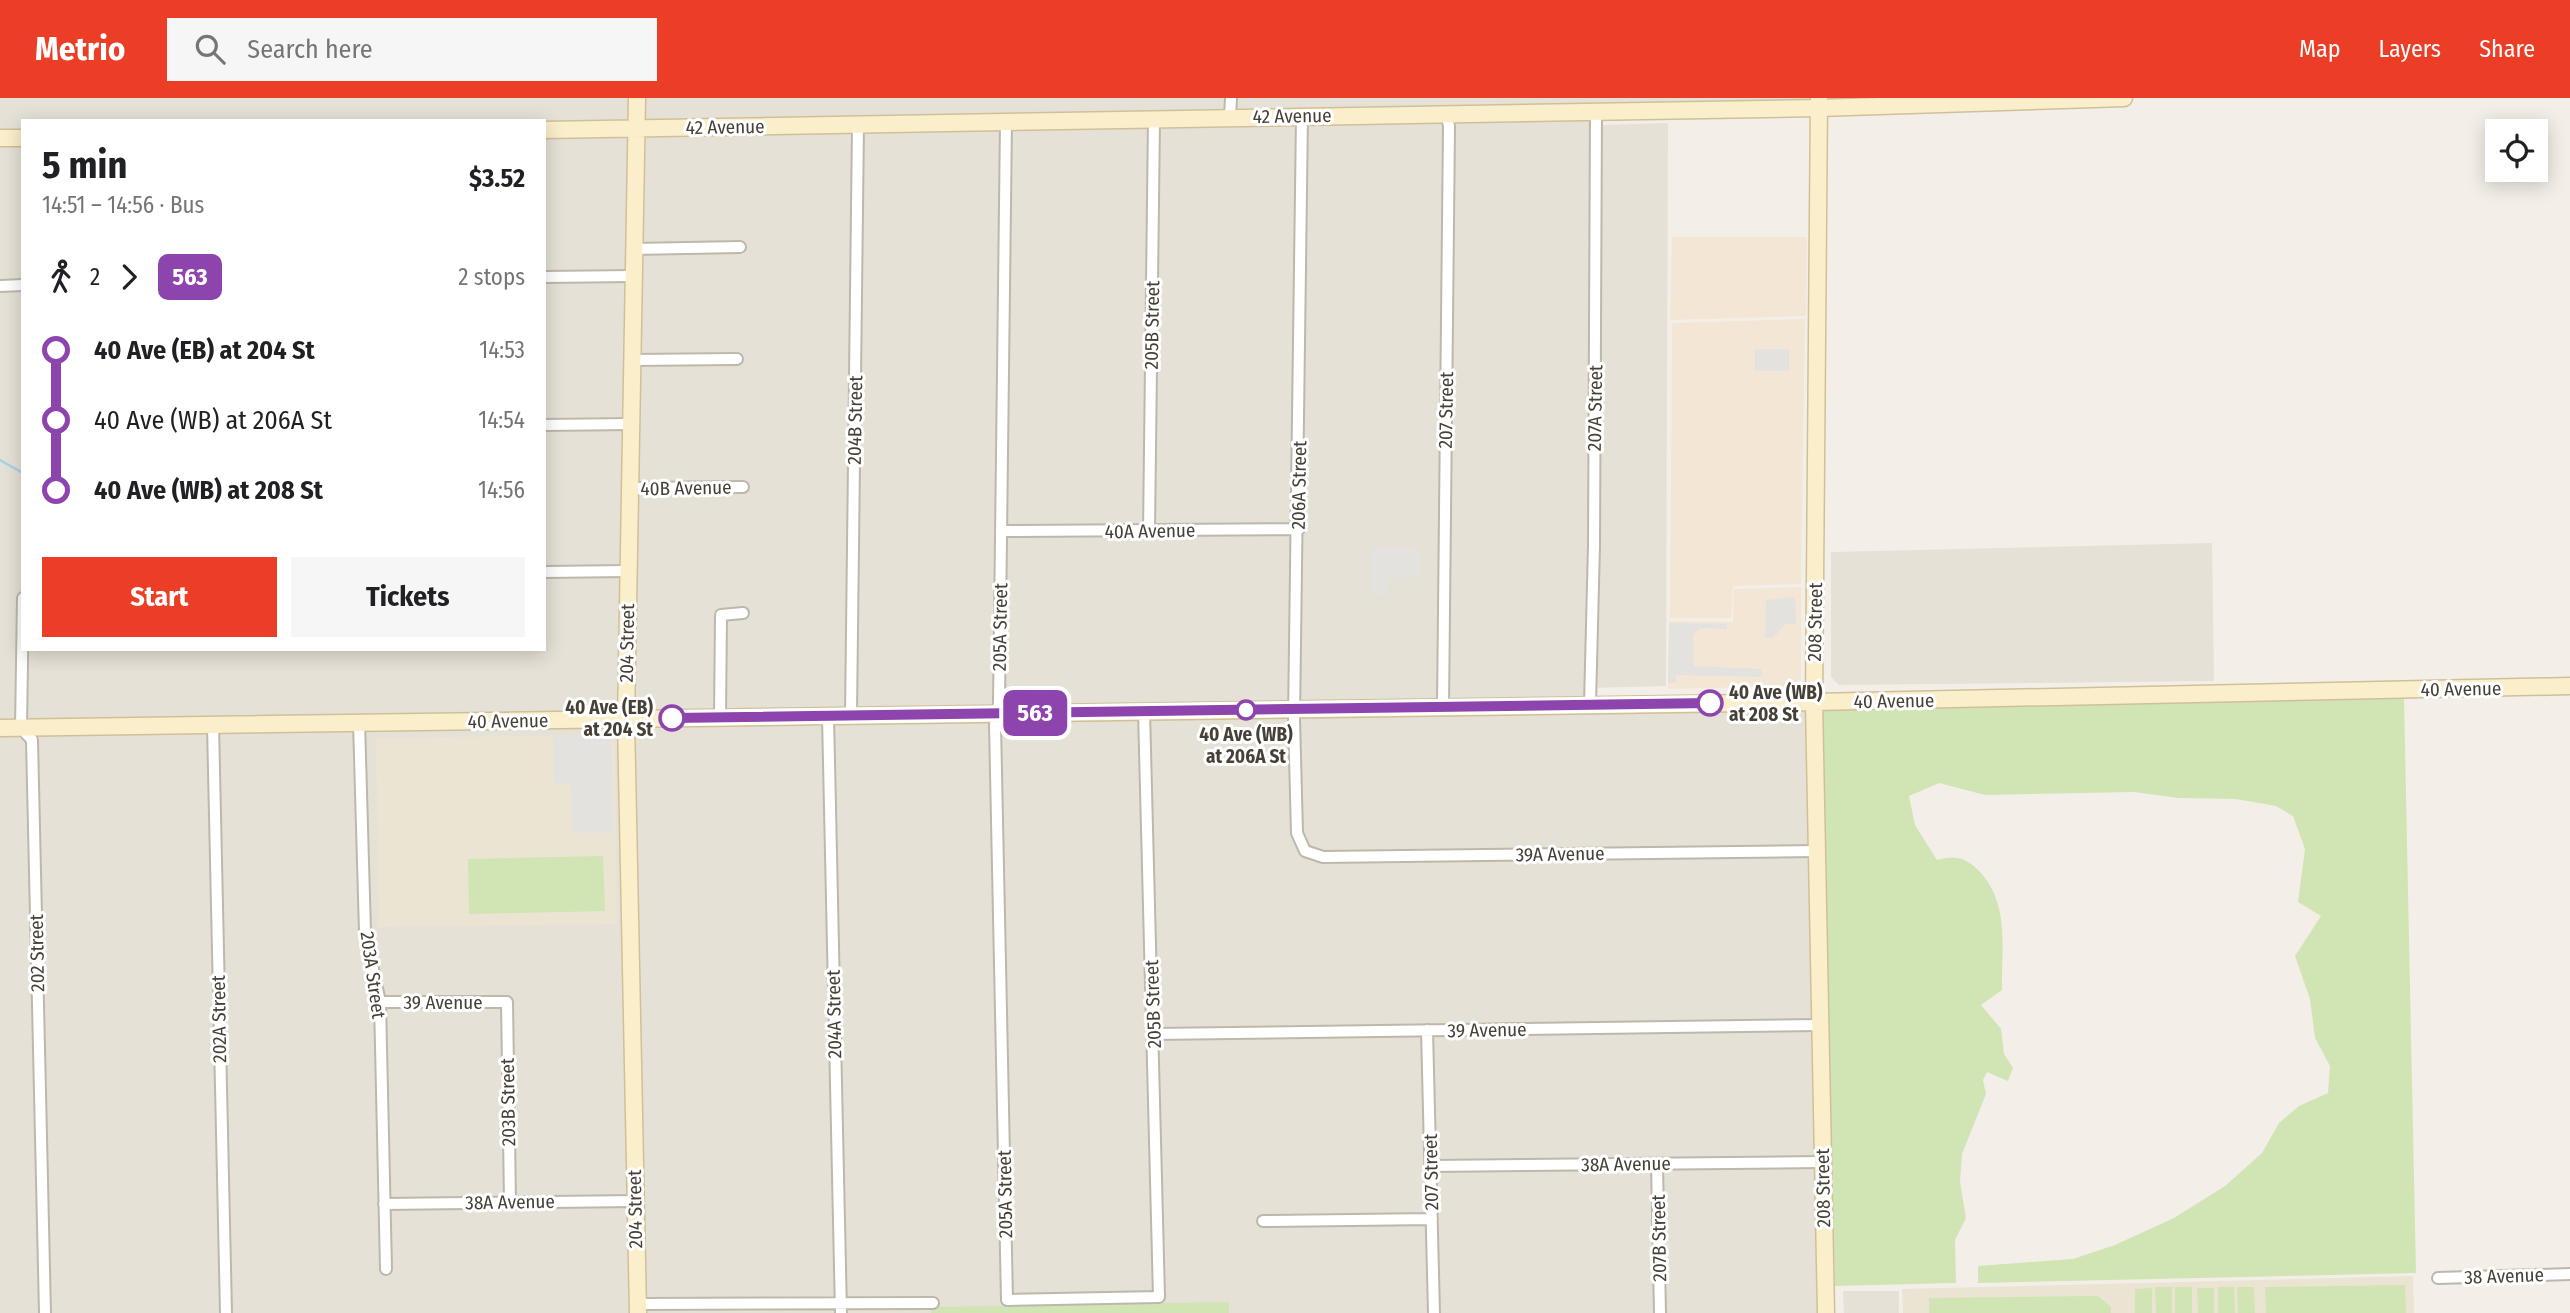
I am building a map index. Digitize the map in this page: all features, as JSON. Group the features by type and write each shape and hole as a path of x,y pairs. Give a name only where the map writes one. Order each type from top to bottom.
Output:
{"main road":[{"name":"204 Street","path":"637,98 626,719 637,1308"},
{"name":"42 Avenue","path":"546,130 1154,120 2124,98"},
{"name":"208 Street","path":"1818,103 1814,702 1826,1313"},
{"path":"0,138 21,138"},
{"name":"40 Avenue","path":"0,728 1814,702 2570,686"}],"street":[{"path":"1230,118 1231,98"},
{"name":"207A Street","path":"1590,704 1594,545 1596,111"},
{"name":"207 Street","path":"1443,707 1449,126 1446,113"},
{"name":"206A Street","path":"1303,116 1296,709 1297,833 1305,851"},
{"name":"205B Street","path":"1149,531 1154,120"},
{"name":"205A Street","path":"1006,122 1002,531 998,713 995,738 1007,1300 1158,1297"},
{"name":"204B Street","path":"851,715 858,125"},
{"path":"634,249 740,247"},
{"path":"546,277 634,276"},
{"path":"0,286 21,285"},
{"path":"632,360 737,359"},
{"path":"546,425 631,424"},
{"name":"40B Avenue","path":"629,488 743,487"},
{"name":"40A Avenue","path":"1002,531 1298,529"},
{"path":"546,572 628,571"},
{"path":"720,717 721,615 743,613"},
{"name":"202 Street","path":"22,651 21,728 33,740 45,1313"},
{"name":"205B Street","path":"1144,711 1154,1034 1158,1297"},
{"name":"204A Street","path":"828,716 841,1308"},
{"name":"203A Street","path":"359,722 365,932 380,1002 386,1269"},
{"name":"202A Street","path":"213,725 226,1313"},
{"name":"39A Avenue","path":"1305,851 1323,857 1816,851"},
{"name":"39 Avenue","path":"380,1002 507,1002"},
{"name":"203B Street","path":"507,1002 510,1202"},
{"name":"39 Avenue","path":"1154,1034 1820,1025"},
{"name":"207 Street","path":"1427,1030 1434,1313"},
{"name":"38A Avenue","path":"1430,1166 1822,1162"},
{"name":"207B Street","path":"1657,1164 1660,1313"},
{"name":"38A Avenue","path":"384,1204 635,1200"},
{"path":"1263,1221 1432,1219"},
{"name":"38 Avenue","path":"2438,1278 2570,1274"},
{"path":"637,1308 841,1308 933,1303"}],"shaded area":[{"path":"0,98 1819,98 1818,108 1596,112 1597,125 1668,123 1666,686 1590,688 1590,704 1814,702 1828,1313 0,1313"},
{"path":"1672,237 1807,237 1806,316 1670,320"},
{"path":"1805,319 1801,584 1733,586 1731,618 1670,618 1672,323"},
{"path":"1755,349 1789,349 1789,371 1755,371"},
{"path":"2212,543 2214,681 1839,685 1831,677 1831,552"},
{"path":"1371,547 1420,548 1420,578 1388,578 1387,595 1371,595"},
{"path":"1801,587 1801,679 1790,686 1668,689 1669,621 1733,622 1734,589"},
{"path":"1795,597 1796,624 1786,624 1773,638 1765,638 1766,600"},
{"path":"1669,623 1727,624 1727,629 1700,628 1693,635 1694,666 1761,669 1762,677 1676,675 1676,683 1668,683"},
{"path":"612,735 613,833 572,833 571,784 554,783 553,736"},
{"path":"615,735 617,924 379,927 376,738"},
{"path":"2413,1276 2414,1313 1903,1313 1902,1289"},
{"path":"1843,1291 1899,1291 1899,1313 1844,1313"}],"green space":[{"path":"2404,698 2416,1273 1978,1283 1978,1266 2073,1259 2115,1245 2174,1218 2225,1186 2262,1153 2279,1123 2299,1106 2328,1093 2330,1066 2315,1038 2310,999 2295,956 2321,916 2298,902 2305,849 2293,816 2276,806 2236,799 2178,798 2134,792 1985,795 1939,783 1909,796 1915,825 1937,860 1954,857 1968,862 1988,882 1995,896 2002,926 2002,990 1981,1005 2001,1029 2004,1054 2013,1068 2008,1081 1987,1072 1983,1080 1986,1094 1962,1154 1960,1182 1966,1218 1955,1240 1956,1283 1835,1286 1820,707"},
{"path":"603,856 605,911 469,914 468,859"},
{"path":"2405,1285 2406,1313 2266,1313 2265,1287"},
{"path":"2155,1287 2172,1287 2172,1313 2156,1313"},
{"path":"2175,1287 2192,1287 2192,1313 2175,1313"},
{"path":"2218,1287 2234,1287 2235,1313 2218,1313"},
{"path":"2237,1287 2254,1287 2255,1313 2238,1313"},
{"path":"2152,1288 2152,1313 2135,1313 2135,1289"},
{"path":"2197,1288 2214,1288 2214,1313 2198,1313"},
{"path":"2098,1296 2111,1307 2111,1313 1929,1313 1929,1298"},
{"path":"1229,1302 1229,1313 931,1313 931,1307"}],"waterway":[{"path":"0,460 21,472"}],"bus line":[{"name":"563","path":"672,718 1710,703"}],"place":[{"name":"40 Ave (WB) at 208 St","path":"1710,703"},
{"name":"40 Ave (WB) at 206A St","path":"1246,710"},
{"name":"40 Ave (EB) at 204 St","path":"672,718"}]}
